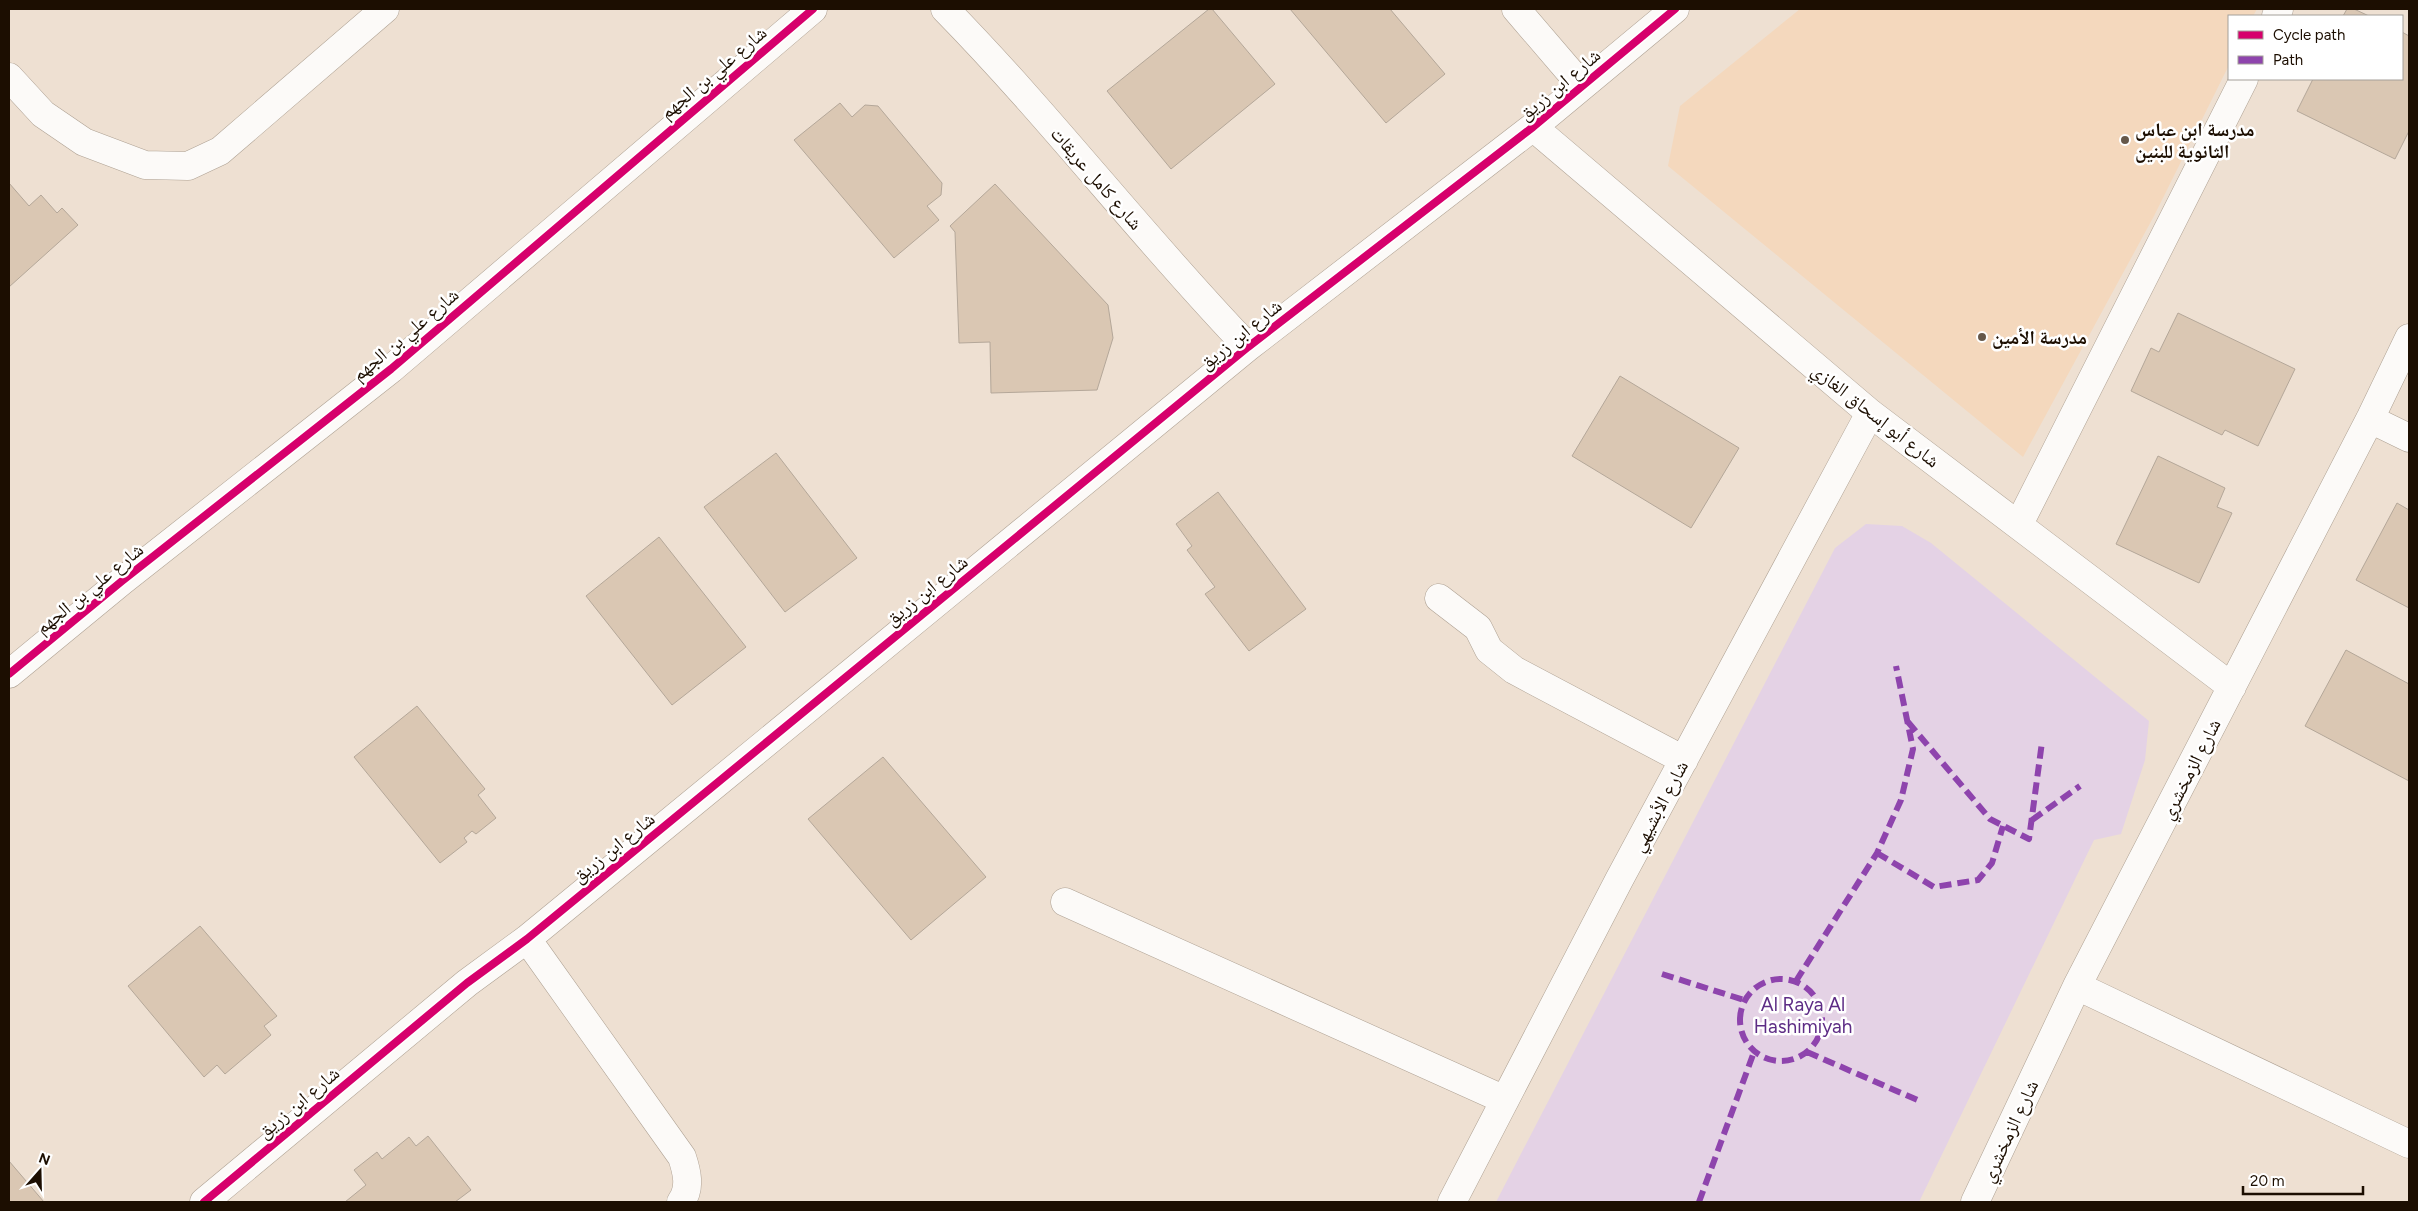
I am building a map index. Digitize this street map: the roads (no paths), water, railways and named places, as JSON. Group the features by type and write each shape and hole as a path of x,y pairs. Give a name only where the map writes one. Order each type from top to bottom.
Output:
{"street":[{"path":"9,77 43,114 84,142 145,165 188,166 220,151 385,9"},
{"name":"شارع علي بن الجهم","path":"9,674 130,574 390,369 813,9"},
{"name":"شارع كامل عريقات","path":"945,9 1039,110 1202,300 1248,347"},
{"path":"1516,9 1582,86"},
{"name":"شارع ابن زريق","path":"204,1202 466,983 527,939 1248,347 1533,127 1675,9"},
{"path":"2019,524 2243,80"},
{"name":"شارع أبو إسحاق الغازي","path":"1533,127 1870,413 2232,687"},
{"name":"شارع الزمخشري","path":"1975,1202 2078,986 2370,419 2409,338"},
{"name":"شارع الأبشيهي","path":"1452,1202 1684,760 1870,413"},
{"path":"2370,419 2409,438"},
{"path":"1439,598 1478,628 1489,650 1514,670 1684,760"},
{"path":"1065,902 1505,1100"},
{"path":"527,939 682,1157 687,1173 687,1185 681,1202"},
{"path":"2078,986 2409,1144"}],"place":[{"name":"مدرسة ابن عباس الثانوية للبنين","path":"2125,140"},
{"name":"مدرسة الأمين","path":"1982,337"}],"park label":[{"name":"Al Raya Al Hashimiyah","path":"1803,1015"}]}
